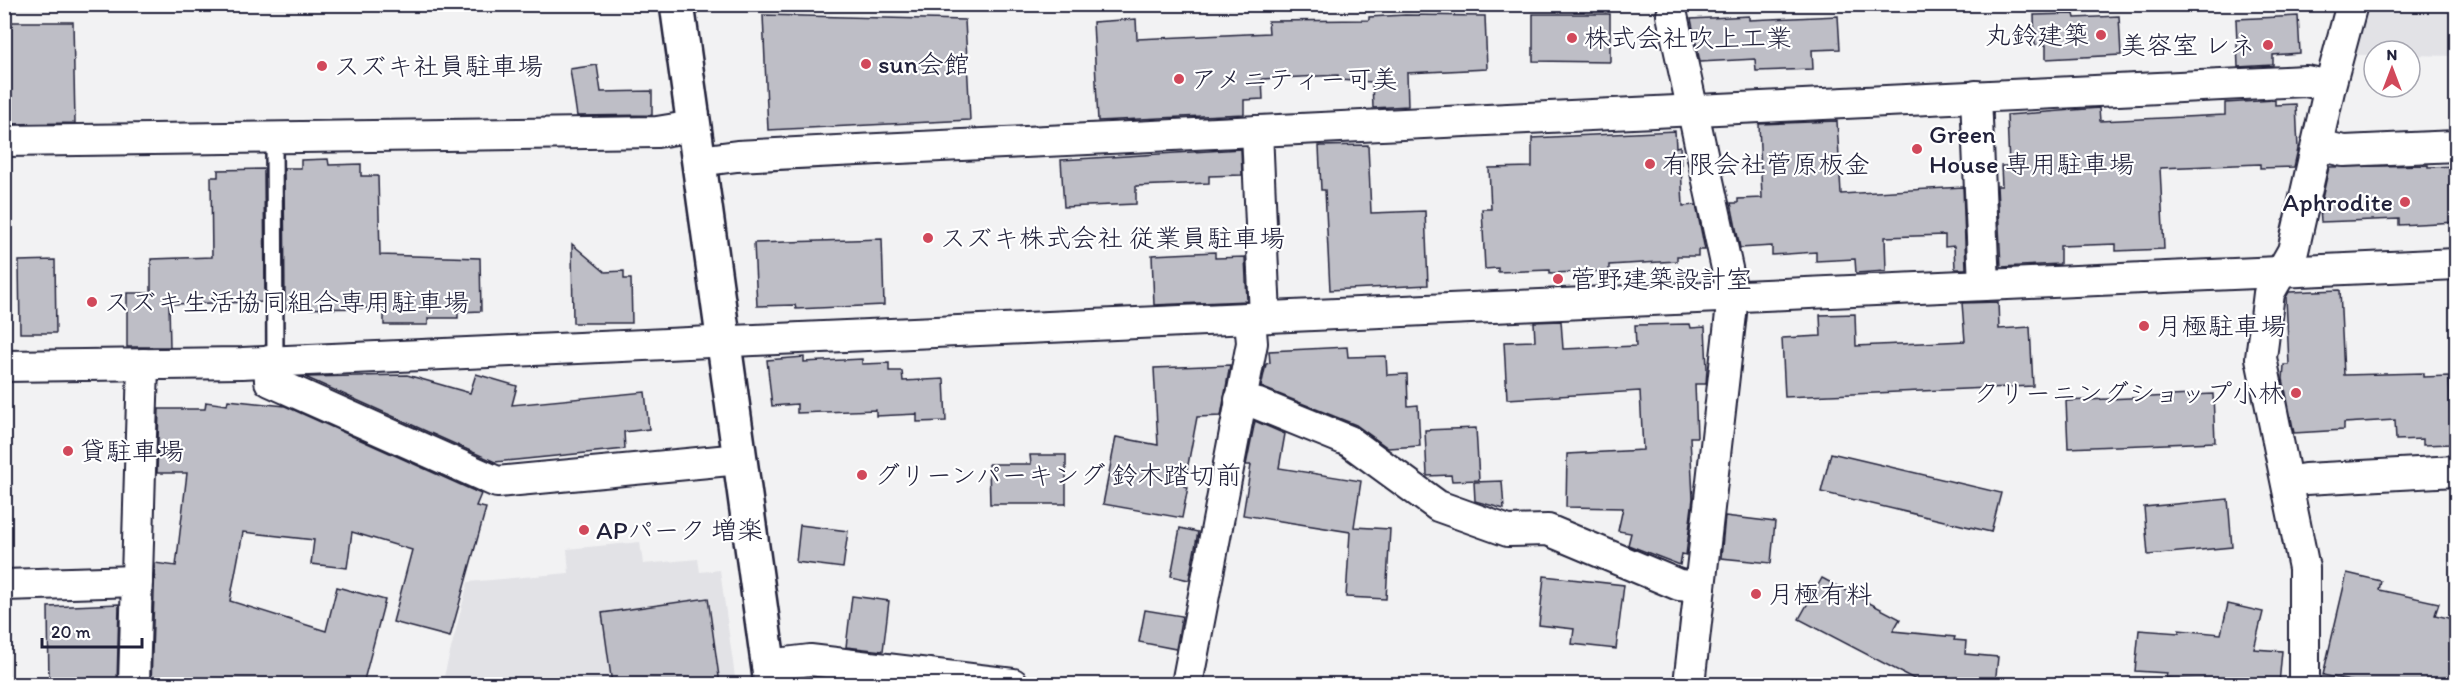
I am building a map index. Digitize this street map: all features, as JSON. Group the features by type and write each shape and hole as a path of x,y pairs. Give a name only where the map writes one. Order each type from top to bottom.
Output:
{"street":[{"path":"677,4 770,675 810,660 1014,684"},
{"path":"2304,684 2304,568 2261,358 2269,292 2293,251 2330,86 2352,4"},
{"path":"1672,15 1733,296 1689,684"},
{"path":"699,162 736,156 1976,96 2306,81 2330,86"},
{"path":"1976,96 1984,285"},
{"path":"4,141 657,132 694,126"},
{"path":"1187,684 1240,400 1258,317 1257,131"},
{"path":"2317,145 2344,151 2457,146"},
{"path":"4,366 272,361 2457,264"},
{"path":"272,361 270,381 497,482 740,459"},
{"path":"134,684 143,364"},
{"path":"1240,400 1258,404 1349,441 1438,506 1508,531 1548,530 1679,585 1700,587"},
{"path":"2287,482 2305,479 2457,471"},
{"path":"4,585 137,581"}],"lane":[{"path":"272,361 274,138"}],"shaded area":[{"path":"2367,5 2456,5 2456,56 2422,55 2422,39 2362,39 2362,55 2354,55"},
{"path":"640,542 643,564 698,559 700,572 720,570 736,684 442,684 468,582 569,573 567,549"}],"building":[{"path":"1533,14 1610,14 1610,62 1533,61"},
{"path":"2074,14 2075,18 2119,16 2121,55 2046,59 2046,45 2035,45 2034,15"},
{"name":"sun会館","path":"763,15 965,20 970,120 768,130"},
{"path":"1485,16 1487,69 1407,73 1408,106 1373,108 1372,82 1338,80 1338,75 1262,79 1263,99 1244,100 1244,114 1098,121 1093,22 1136,19 1137,39 1269,33 1268,21 1369,20 1369,17"},
{"path":"1749,16 1749,20 1838,16 1840,49 1812,50 1813,69 1756,71 1755,59 1700,62 1691,19"},
{"path":"2298,16 2300,53 2273,55 2273,65 2238,67 2236,19"},
{"path":"4,22 73,22 75,123 4,124"},
{"path":"597,65 601,92 652,91 652,115 577,116 570,69"},
{"path":"2275,100 2275,105 2296,104 2298,149 2294,167 2260,168 2260,164 2160,168 2164,249 2116,251 2116,244 2060,246 2060,264 2001,267 1997,186 2002,186 2001,166 2009,166 2007,115 2099,108 2100,121 2225,115 2225,103"},
{"path":"1837,121 1841,194 1963,187 1966,269 1955,269 1954,246 1945,247 1945,235 1885,237 1886,271 1856,273 1855,259 1816,261 1816,252 1772,255 1772,246 1740,248 1731,203 1738,203 1738,199 1762,198 1759,124"},
{"path":"1675,131 1676,147 1680,146 1683,206 1696,205 1705,250 1698,250 1698,256 1677,256 1677,261 1609,265 1609,271 1550,273 1550,270 1498,272 1498,268 1485,269 1482,209 1491,209 1489,168 1532,167 1532,138"},
{"path":"1368,145 1371,213 1425,211 1428,285 1330,290 1325,190 1321,190 1319,146"},
{"path":"1241,149 1242,175 1209,176 1209,183 1136,186 1136,204 1064,207 1061,160"},
{"path":"328,159 329,165 361,164 361,176 378,176 380,255 480,258 481,311 458,312 458,318 428,318 428,325 384,325 384,308 285,309 284,168 301,168 301,160"},
{"path":"2428,165 2428,167 2457,166 2457,222 2399,225 2399,219 2321,222 2320,208 2329,167"},
{"path":"264,169 265,302 169,304 170,347 127,347 127,293 151,293 151,259 212,257 211,177 218,177 218,170"},
{"path":"882,239 884,305 796,309 795,305 757,306 754,243"},
{"path":"572,244 605,272 624,271 624,279 631,279 632,323 573,323"},
{"path":"1215,252 1215,258 1245,257 1247,301 1154,305 1152,255"},
{"path":"55,260 56,333 20,333 19,261"},
{"path":"2340,290 2344,375 2423,373 2423,377 2449,376 2452,444 2423,445 2423,439 2396,440 2395,420 2344,423 2344,430 2294,433 2283,379 2284,365 2289,365 2286,297 2289,292"},
{"path":"1998,302 1999,329 2030,327 2033,386 1785,397 1782,338 1821,336 1820,315 1855,314 1856,346 1965,341 1962,303"},
{"path":"1561,321 1563,349 1636,346 1635,325 1690,324 1691,328 1705,327 1706,384 1695,384 1697,437 1690,437 1693,498 1686,555 1682,554 1680,565 1628,545 1631,533 1618,531 1623,508 1566,507 1567,454 1643,450 1640,391 1507,399 1504,342 1535,341 1534,322"},
{"path":"1347,347 1348,357 1386,356 1387,375 1407,374 1408,406 1418,405 1420,446 1388,448 1356,425 1261,387 1266,364 1270,363 1269,351"},
{"path":"804,357 804,362 862,359 862,364 889,363 889,371 902,371 903,381 944,379 946,421 917,422 917,414 876,416 876,410 797,413 797,404 772,406 767,360"},
{"path":"1230,365 1221,416 1197,417 1184,486 1188,487 1182,518 1103,504 1116,437 1158,445 1154,368"},
{"path":"476,374 517,386 512,405 645,392 649,429 624,432 625,449 495,462 305,377 407,375 470,393"},
{"path":"2213,394 2215,442 2068,448 2066,401"},
{"path":"228,400 285,406 481,494 476,506 486,508 450,637 393,622 412,550 352,532 347,568 311,564 314,540 243,532 230,601 326,631 337,587 385,600 363,684 151,684 155,563 176,566 187,473 157,473 159,409 205,409 206,402 227,405"},
{"path":"1255,421 1285,434 1279,468 1361,481 1354,527 1390,529 1386,599 1346,597 1350,532 1243,515 1251,465 1246,465"},
{"path":"1476,428 1479,480 1452,481 1451,475 1427,476 1425,430"},
{"path":"1831,453 2001,493 1991,532 1821,492"},
{"path":"1030,455 1066,455 1066,504 990,504 989,464 1031,464"},
{"path":"1502,481 1504,509 1475,501 1474,482"},
{"path":"2228,499 2232,547 2148,555 2144,507"},
{"path":"1725,516 1775,522 1771,563 1721,558"},
{"path":"800,525 848,531 843,568 796,562"},
{"path":"1180,528 1198,532 1189,580 1171,576"},
{"path":"2347,573 2381,581 2379,590 2439,603 2435,615 2457,620 2457,684 2364,684 2323,675"},
{"path":"1544,576 1624,585 1616,649 1572,644 1574,629 1539,625"},
{"path":"1822,578 1900,619 1893,631 1955,637 1954,640 1966,641 1965,654 1998,657 1995,684 1936,684 1937,682 1916,680 1799,619"},
{"path":"852,596 889,601 883,651 846,647"},
{"path":"708,598 720,684 612,684 602,613"},
{"path":"119,604 117,684 49,684 48,607"},
{"path":"2228,604 2263,612 2254,649 2282,651 2279,684 2231,684 2166,678 2167,673 2135,671 2139,630 2179,633 2179,630 2221,634"},
{"path":"1145,610 1182,616 1176,649 1139,642"}],"place":[{"name":"丸鈴建築","path":"2101,35"},
{"name":"株式会社吹上工業","path":"1572,38"},
{"name":"美容室 レネ","path":"2268,45"},
{"name":"sun会館","path":"866,64"},
{"name":"スズキ社員駐車場","path":"322,66"},
{"name":"アメニティー可美","path":"1179,79"},
{"name":"Green House 専用駐車場","path":"1917,149"},
{"name":"有限会社菅原板金","path":"1650,164"},
{"name":"Aphrodite","path":"2405,202"},
{"name":"スズキ株式会社 従業員駐車場","path":"928,238"},
{"name":"菅野建築設計室","path":"1558,279"},
{"name":"スズキ生活協同組合専用駐車場","path":"92,302"},
{"name":"月極駐車場","path":"2144,326"},
{"name":"クリーニングショップ小林","path":"2296,393"},
{"name":"貸駐車場","path":"68,451"},
{"name":"グリーンパーキング 鈴木踏切前","path":"862,475"},
{"name":"APパーク 増楽","path":"584,530"},
{"name":"月極有料","path":"1756,594"}]}
